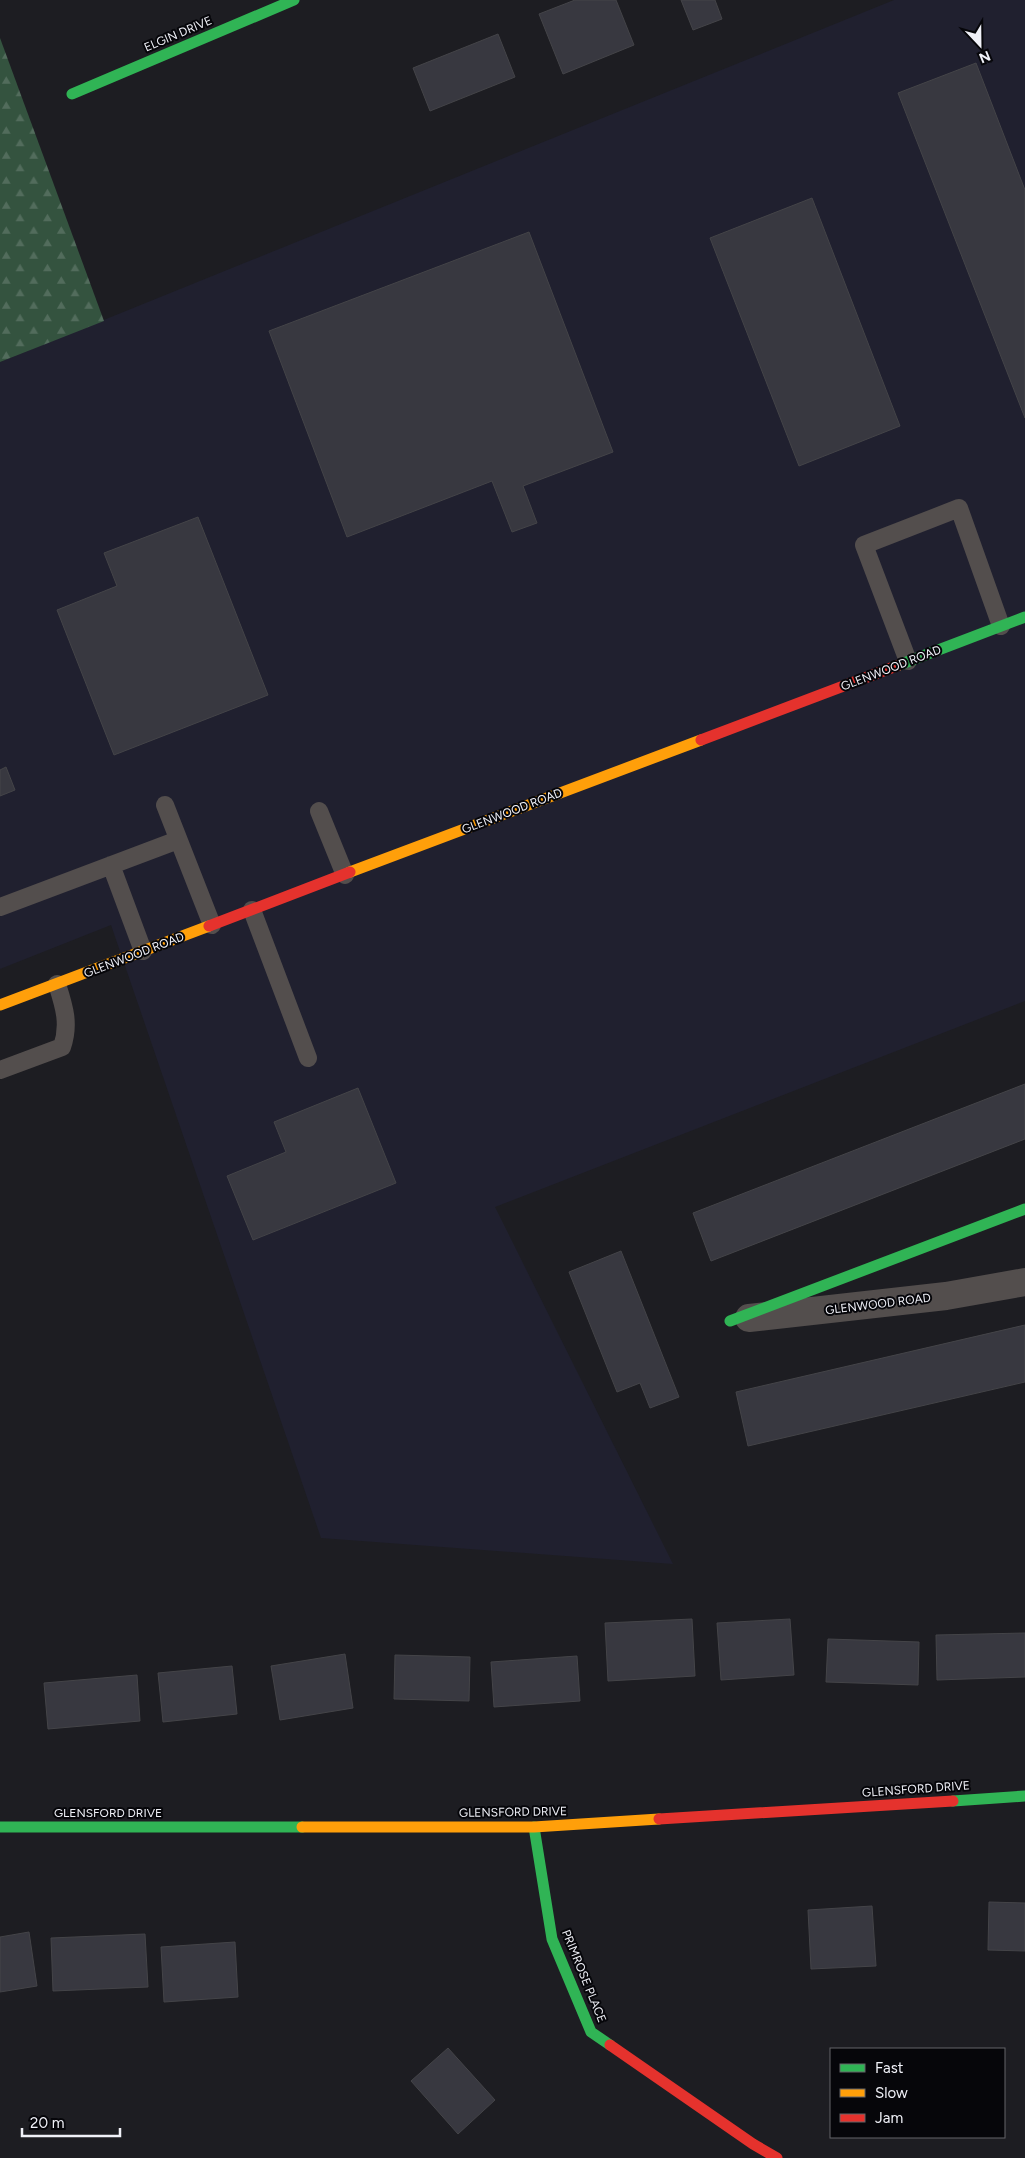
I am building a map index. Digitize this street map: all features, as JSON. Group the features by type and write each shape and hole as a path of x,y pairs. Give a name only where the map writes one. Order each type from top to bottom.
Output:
{"street":[{"name":"ELGIN DRIVE","path":"72,94 294,0"},
{"name":"GLENWOOD ROAD","path":"0,1005 1025,617"},
{"path":"730,1320 1025,1209"},
{"name":"GLENWOOD ROAD","path":"730,1320 946,1296 1025,1282"},
{"name":"GLENSFORD DRIVE","path":"0,1827 534,1827 1025,1796"},
{"name":"PRIMROSE PLACE","path":"534,1827 552,1939 591,2032 777,2158"}],"lane":[{"path":"908,661 864,545 960,508 1001,626"},
{"path":"165,805 212,925"},
{"path":"319,811 345,875"},
{"path":"0,907 178,840"},
{"path":"111,865 143,951"},
{"path":"252,910 308,1058"},
{"path":"0,1070 62,1047 66,1034 66,1011 57,984"}],"shaded area":[{"path":"894,0 1025,0 1025,1001 495,1207 673,1564 321,1538 111,925 0,969 0,362"}],"green space":[{"path":"0,38 104,321 0,362"}],"building":[{"path":"575,0 616,0 634,45 563,74 539,14"},
{"path":"681,0 715,0 722,19 693,30"},
{"path":"498,34 515,77 430,111 413,68"},
{"path":"976,63 1025,190 1025,418 898,93"},
{"path":"812,198 900,426 799,466 710,238"},
{"path":"529,232 613,452 523,486 537,523 512,532 492,481 347,537 269,331"},
{"path":"198,517 268,695 114,755 57,610 117,586 104,553"},
{"path":"6,767 15,790 0,796 0,770"},
{"path":"1025,1084 1025,1139 711,1261 693,1213"},
{"path":"358,1088 396,1183 253,1240 227,1176 286,1152 274,1122"},
{"path":"621,1251 679,1397 650,1408 640,1383 617,1392 569,1272"},
{"path":"1025,1325 1025,1382 748,1446 736,1392"},
{"path":"692,1619 695,1676 608,1681 605,1623"},
{"path":"790,1619 794,1675 721,1680 717,1623"},
{"path":"1025,1633 1025,1677 937,1680 936,1635"},
{"path":"828,1639 919,1642 918,1685 826,1682"},
{"path":"345,1654 353,1708 280,1720 271,1666"},
{"path":"395,1655 470,1657 469,1701 394,1699"},
{"path":"577,1656 580,1701 494,1707 491,1662"},
{"path":"232,1666 237,1714 163,1722 158,1673"},
{"path":"137,1675 140,1721 48,1729 44,1683"},
{"path":"989,1902 1025,1903 1025,1951 988,1950"},
{"path":"872,1906 876,1966 811,1969 808,1910"},
{"path":"29,1932 37,1986 0,1992 0,1937"},
{"path":"145,1934 148,1987 53,1991 51,1938"},
{"path":"235,1942 238,1997 164,2002 161,1947"},
{"path":"448,2048 495,2100 458,2134 411,2081"}],"traffic: fast":[{"path":"72,94 294,0"},
{"path":"899,665 1025,617"},
{"path":"730,1321 1025,1209"},
{"path":"953,1801 1025,1796"},
{"path":"0,1827 302,1827"},
{"path":"534,1827 552,1939 591,2032 610,2045"}],"traffic: slow":[{"path":"350,872 701,740"},
{"path":"0,1005 209,926"},
{"path":"302,1827 534,1827 659,1819"}],"traffic: jam":[{"path":"701,740 899,665"},
{"path":"209,926 350,872"},
{"path":"659,1819 953,1801"},
{"path":"610,2045 753,2144 777,2158"}]}
